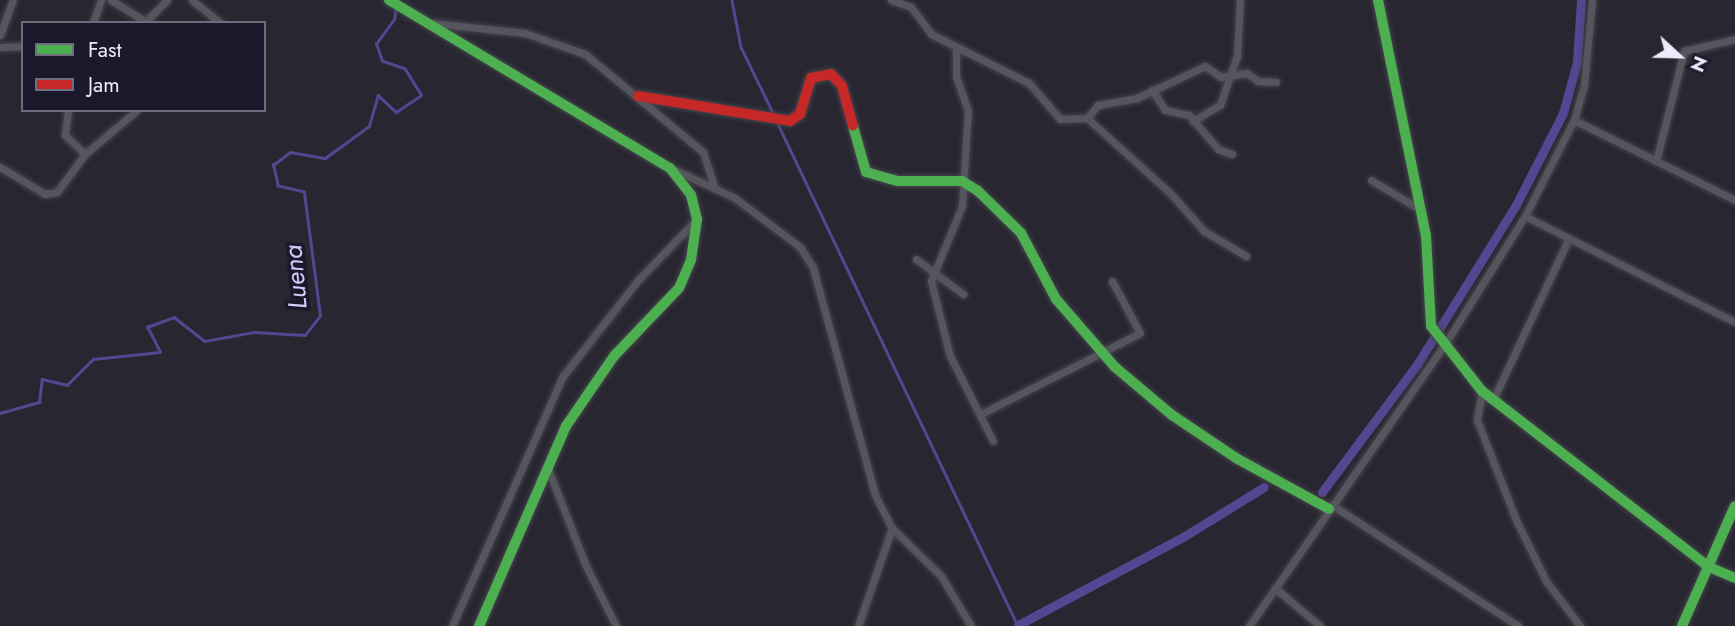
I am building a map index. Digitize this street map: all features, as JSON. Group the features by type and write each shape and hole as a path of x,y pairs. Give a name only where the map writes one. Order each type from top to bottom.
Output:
{"street":[{"path":"0,35 13,0"},
{"path":"94,21 101,0"},
{"path":"111,0 145,21"},
{"path":"148,21 167,0"},
{"path":"192,0 218,21"},
{"path":"388,0 670,168 714,186 800,247 813,268 875,495 892,528 941,576 971,626"},
{"path":"891,0 904,1 931,34 1022,79 1060,118 1087,118 1171,194 1204,231 1246,256"},
{"path":"1194,121 1220,105 1237,56 1240,0"},
{"path":"1378,0 1422,210 1431,274 1431,326 1482,391 1709,567 1735,578"},
{"path":"1249,626 1444,344 1525,216 1574,120 1584,85 1592,0"},
{"path":"426,21 525,33 585,54 703,152 714,186"},
{"path":"1656,161 1684,51 1735,39"},
{"path":"0,47 21,46"},
{"path":"956,48 956,76 968,110 962,206 932,271 946,346 993,441"},
{"path":"1087,118 1098,105 1137,98 1205,66 1230,77 1247,73 1258,81 1276,82"},
{"path":"638,96 789,121 800,114 811,78 826,72 842,86 866,172 907,182 962,181 978,191 1020,233 1038,273 1102,354 1189,427 1330,507 1518,626"},
{"path":"1152,90 1165,110 1177,109 1194,121 1218,149 1232,154"},
{"path":"68,112 65,135 85,154"},
{"path":"0,167 51,194 85,154 135,112"},
{"path":"1574,120 1735,200"},
{"path":"479,626 546,464 586,392 678,288 694,250 697,219 691,195 670,168"},
{"path":"1371,180 1422,210"},
{"path":"1525,216 1735,322"},
{"path":"452,626 563,376 639,280 697,219"},
{"path":"1493,400 1569,238"},
{"path":"916,258 962,294"},
{"path":"981,414 1140,333 1112,281"},
{"path":"1482,391 1477,420 1517,522 1546,581 1580,626"},
{"path":"546,464 586,566 616,626"},
{"path":"1682,626 1735,506"},
{"path":"858,626 892,528"},
{"path":"1275,588 1320,626"}],"waterway":[{"path":"732,0 741,47 774,115"},
{"path":"1322,492 1418,363 1516,205 1563,113 1577,62 1581,0"},
{"name":"Luena","path":"0,413 39,402 42,379 67,385 93,359 160,352 147,327 174,317 205,341 254,332 305,335 320,316 304,192 278,186 273,165 290,152 325,158 369,126 378,95 396,112 421,95 405,69 382,61 376,44 394,19 396,7"},
{"path":"778,124 1018,626"},
{"path":"1018,625 1183,537 1264,487"}],"traffic: fast":[{"path":"389,0 670,168 691,195 697,219 691,260 679,288 614,356 566,426 479,626"},
{"path":"1378,0 1426,236 1431,326 1482,391 1709,567 1735,578"},
{"path":"853,126 866,172 898,181 962,181 978,191 1021,233 1056,299 1115,367 1172,415 1236,458 1329,509"},
{"path":"1682,626 1735,506"}],"traffic: jam":[{"path":"638,96 790,121 800,114 811,78 831,74 842,86 853,126"}]}
